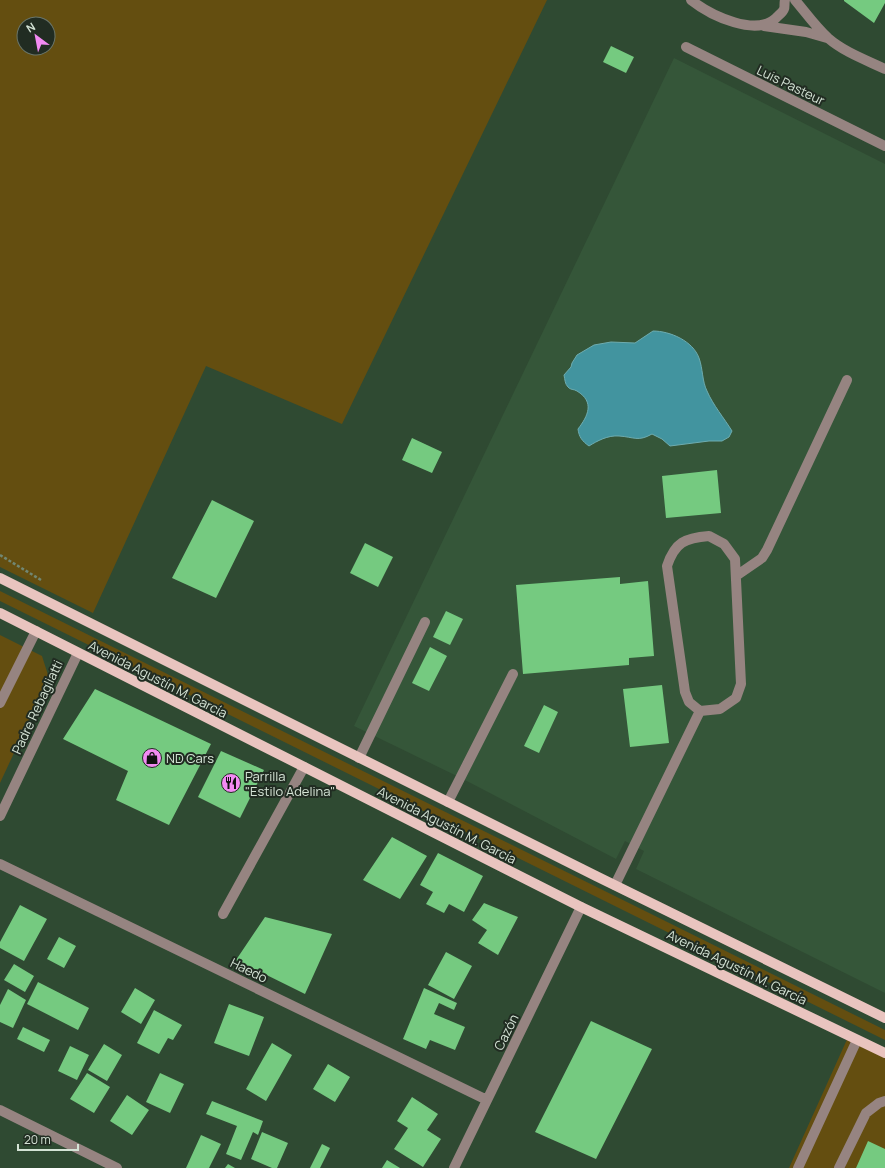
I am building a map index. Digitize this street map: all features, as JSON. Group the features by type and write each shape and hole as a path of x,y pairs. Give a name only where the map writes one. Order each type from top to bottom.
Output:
{"main road":[{"name":"Avenida Agustín M. García","path":"0,578 359,758 885,1018"},
{"name":"Avenida Agustín M. García","path":"0,613 580,907 885,1053"}],"street":[{"path":"691,0 698,6 734,23 806,32 829,39 885,70"},
{"path":"764,26 774,21 784,10 785,0"},
{"path":"795,0 829,39"},
{"name":"Luis Pasteur","path":"686,47 885,146"},
{"path":"736,576 762,558 767,550 847,380"},
{"path":"709,536 724,544 735,559 741,684 736,698 720,708 700,711 689,702 685,692 667,566 671,554 679,545 693,537 709,536"},
{"path":"359,758 425,622"},
{"path":"0,702 36,631"},
{"name":"Padre Rebagliatti","path":"0,816 78,653"},
{"path":"448,802 513,674"},
{"path":"615,885 700,711"},
{"path":"223,914 304,767"},
{"name":"Haedo","path":"0,864 487,1100"},
{"name":"Cazón","path":"454,1168 580,907"},
{"path":"798,1168 857,1040"},
{"path":"839,1168 866,1113 879,1103 885,1101"},
{"path":"0,1110 117,1168"}],"shaded area":[{"path":"0,0 547,0 342,424 206,366 93,613 0,567"},
{"path":"674,58 885,164 885,993 636,869 644,851 625,841 616,859 461,778 354,726"},
{"path":"0,591 885,1030 885,1040 0,601"},
{"path":"0,635 42,656 49,678 0,783"},
{"path":"849,1035 885,1053 885,1168 789,1168"}],"water":[{"path":"653,331 660,331 680,338 696,352 709,396 732,431 729,437 722,441 709,441 670,446 662,439 652,434 643,438 611,436 589,446 581,439 578,429 587,414 588,404 583,395 567,386 564,375 571,367 577,355 594,345 611,342 635,343"}],"building":[{"path":"844,0 885,0 885,3 874,23"},
{"path":"611,46 634,57 626,73 603,62"},
{"path":"412,438 442,452 432,473 402,460"},
{"path":"717,470 721,513 666,518 662,476"},
{"path":"212,500 254,521 216,598 172,578"},
{"path":"365,543 393,557 378,587 350,573"},
{"path":"620,577 620,584 648,581 654,656 629,658 629,665 523,674 516,585"},
{"path":"446,611 463,619 450,645 433,637"},
{"path":"430,647 447,656 429,691 412,683"},
{"path":"662,685 669,743 630,747 623,689"},
{"name":"ND Cars","path":"95,689 211,744 169,825 116,800 128,771 63,739"},
{"path":"544,705 558,712 539,753 524,746"},
{"name":"Parrilla \"Estilo Adelina\"","path":"221,751 264,770 240,818 198,797"},
{"path":"392,837 427,856 400,899 363,880"},
{"path":"438,853 483,876 464,912 449,904 444,913 426,904 433,892 420,885"},
{"path":"484,903 518,917 498,955 478,943 487,930 472,920"},
{"path":"20,905 47,919 24,961 0,948 0,942"},
{"path":"265,917 332,934 305,994 236,960"},
{"path":"59,937 76,946 64,968 47,959"},
{"path":"446,952 472,966 454,999 428,985"},
{"path":"14,964 34,976 25,992 4,980"},
{"path":"38,982 89,1008 78,1030 27,1004"},
{"path":"135,988 155,1000 141,1024 121,1012"},
{"path":"424,988 457,1003 454,1010 439,1003 434,1014 465,1027 455,1050 430,1040 426,1049 403,1039"},
{"path":"8,989 26,1000 13,1028 0,1022 0,1005"},
{"path":"229,1004 264,1017 249,1056 214,1043"},
{"path":"154,1010 182,1025 173,1040 168,1038 159,1054 137,1043"},
{"path":"591,1021 652,1049 596,1159 535,1132"},
{"path":"23,1027 50,1040 44,1052 17,1039"},
{"path":"272,1043 292,1055 266,1101 246,1089"},
{"path":"104,1044 122,1055 107,1081 88,1070"},
{"path":"70,1046 89,1055 77,1080 58,1071"},
{"path":"328,1064 350,1077 335,1102 313,1089"},
{"path":"87,1073 110,1087 94,1113 70,1099"},
{"path":"160,1073 184,1084 170,1113 146,1102"},
{"path":"127,1095 149,1110 132,1135 110,1121"},
{"path":"412,1097 438,1114 427,1130 441,1139 423,1167 394,1149 408,1128 397,1121"},
{"path":"212,1101 263,1121 258,1135 253,1132 241,1160 226,1154 237,1126 206,1114"},
{"path":"262,1132 288,1143 277,1168 272,1168 251,1159"},
{"path":"201,1135 221,1144 209,1168 186,1168"},
{"path":"868,1141 885,1149 885,1168 856,1168"},
{"path":"322,1144 330,1148 320,1168 310,1168"},
{"path":"387,1160 400,1168 382,1168"},
{"path":"228,1164 235,1168 225,1168"}],"place":[{"name":"ND Cars","path":"152,758"},
{"name":"Parrilla \"Estilo Adelina\"","path":"231,783"}]}
